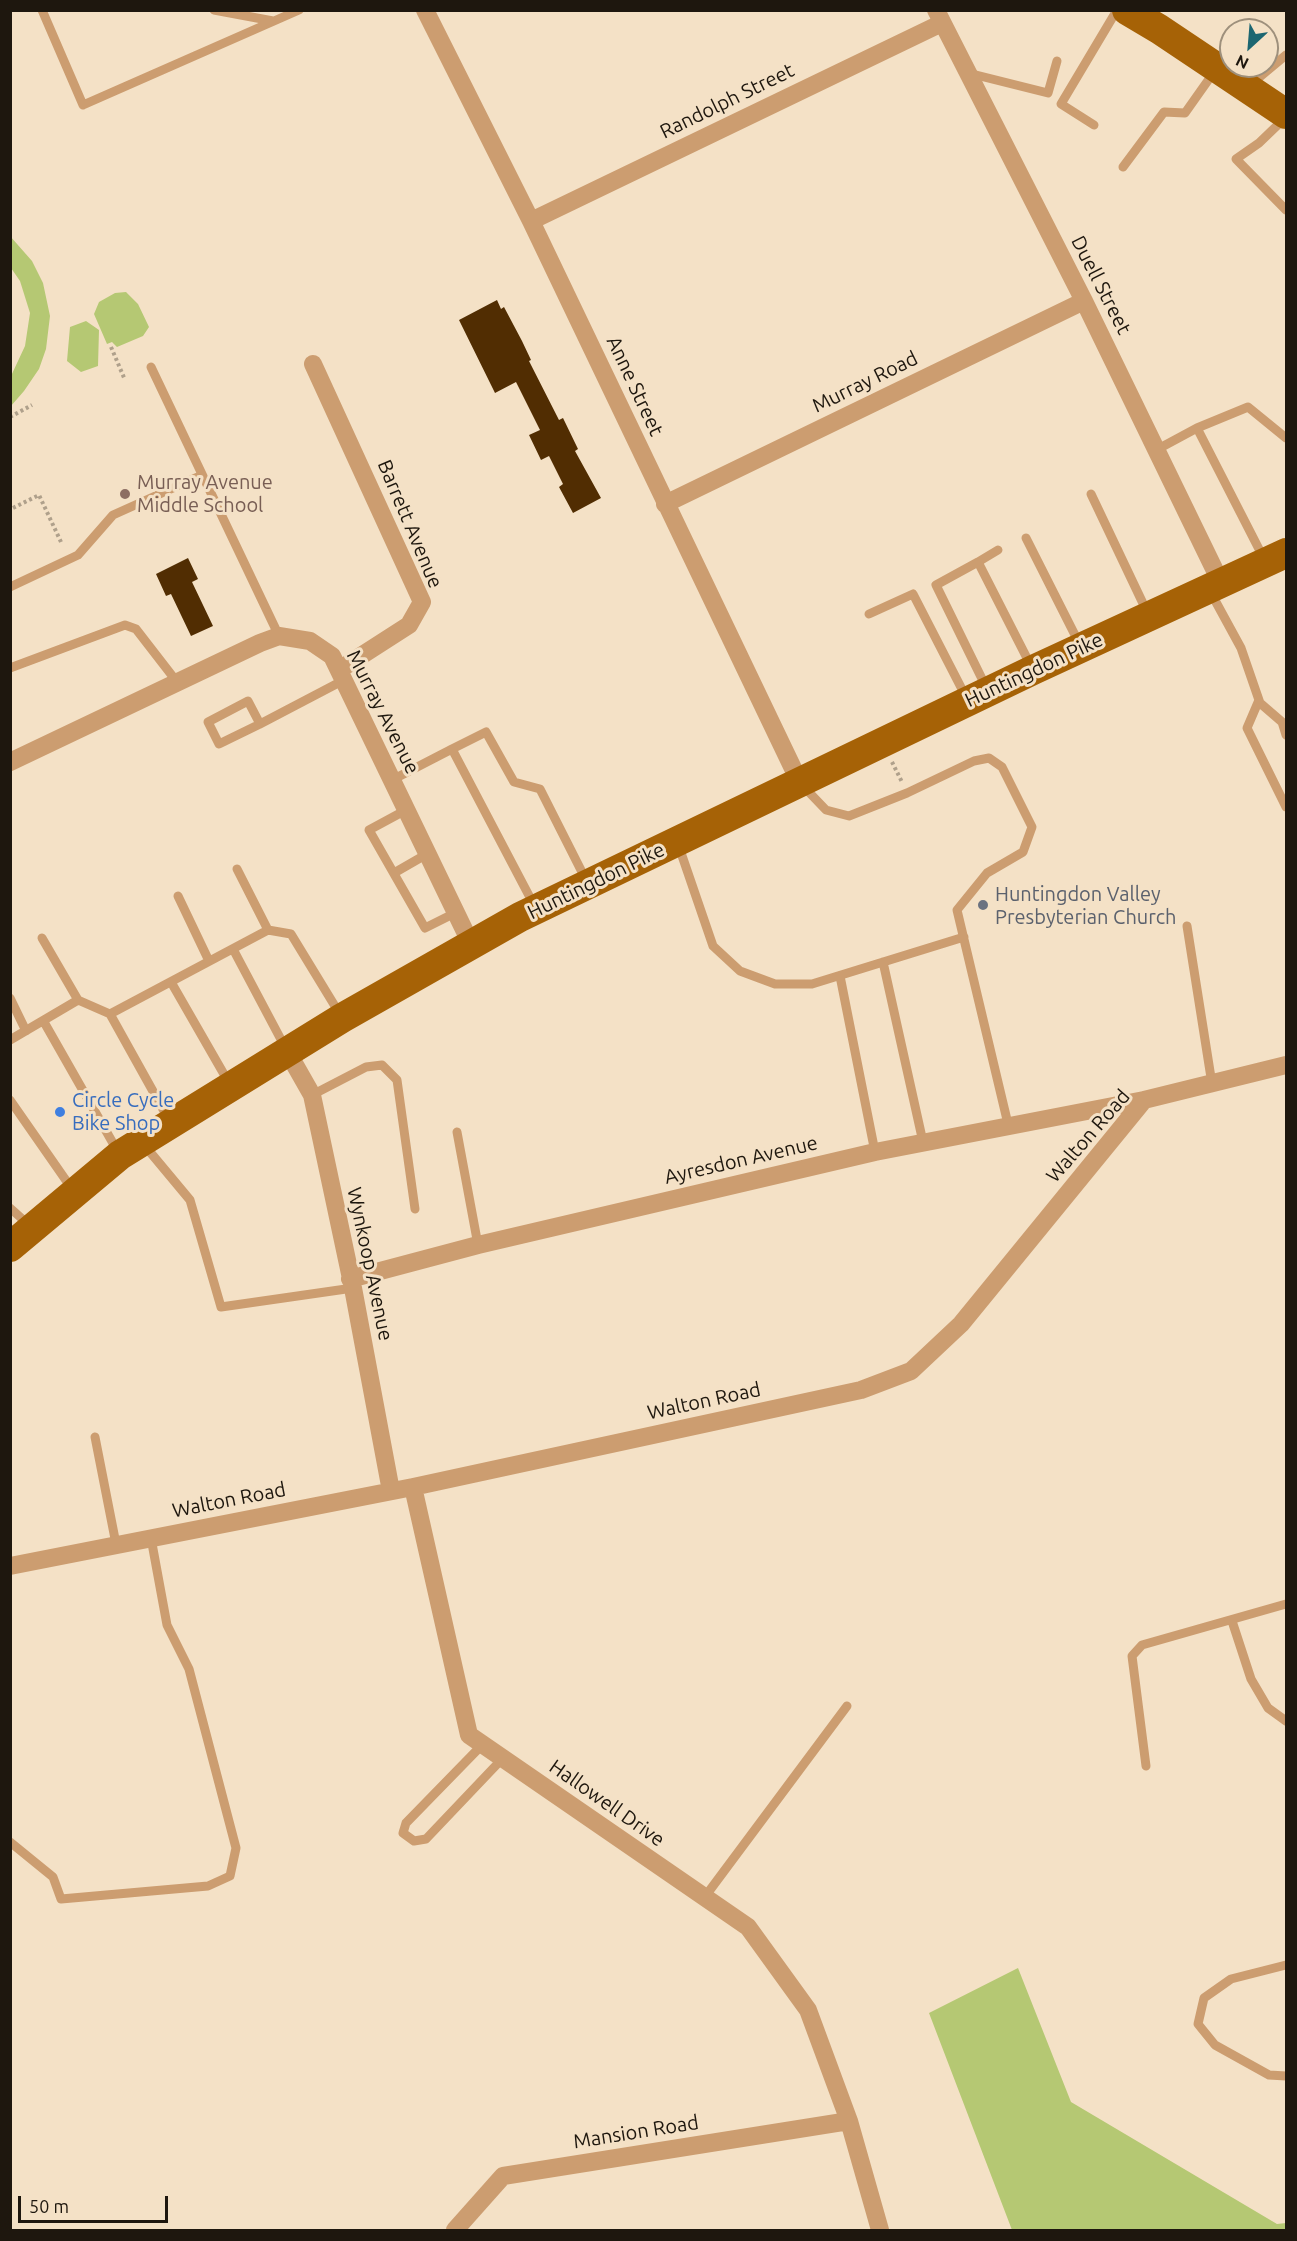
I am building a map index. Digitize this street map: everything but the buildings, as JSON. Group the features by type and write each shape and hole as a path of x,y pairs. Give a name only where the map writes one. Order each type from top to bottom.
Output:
{"main road":[{"path":"1127,10 1217,67 1285,122"},
{"name":"Huntingdon Pike","path":"21,1238 74,1192 131,1148 170,1122 342,1018 471,944 536,909 978,696 1214,586 1274,553 1287,535"}],"street":[{"name":"Anne Street","path":"425,10 531,221 800,783"},
{"name":"Randolph Street","path":"531,221 939,17"},
{"name":"Duell Street","path":"939,17 1158,449 1214,586"},
{"name":"Murray Road","path":"665,504 1084,301"},
{"name":"Barrett Avenue","path":"313,364 422,602 409,625 341,675"},
{"name":"Murray Avenue","path":"279,636 309,641 332,656 471,944"},
{"path":"10,762 279,636"},
{"name":"Wynkoop Avenue","path":"287,1051 312,1095 352,1284 391,1491"},
{"name":"Walton Road","path":"10,1566 413,1487 861,1390 911,1371 961,1324 1144,1101 1287,1065"},
{"name":"Ayresdon Avenue","path":"352,1284 478,1245 875,1152 1008,1124 1144,1101"},
{"name":"Hallowell Drive","path":"413,1487 469,1735 747,1927 808,2010 849,2121 880,2230"},
{"name":"Mansion Road","path":"455,2230 503,2176 849,2121"}],"lane":[{"path":"42,10 83,105 299,10"},
{"path":"214,10 274,21"},
{"path":"1094,125 1061,104 1117,10"},
{"path":"1246,89 1287,55"},
{"path":"968,73 1048,93 1057,61"},
{"path":"1123,167 1164,112 1185,112 1217,67"},
{"path":"1285,122 1236,159 1287,210"},
{"path":"151,367 279,636"},
{"path":"1158,449 1197,428 1248,406 1287,438"},
{"path":"1197,428 1274,553"},
{"path":"10,587 78,555 113,515 202,475"},
{"path":"1091,494 1149,616"},
{"path":"1026,538 1081,648"},
{"path":"978,696 936,585 998,550"},
{"path":"978,562 1033,670"},
{"path":"1214,586 1241,648 1259,700 1282,722 1287,735"},
{"path":"869,614 913,594 978,696"},
{"path":"10,668 125,625 136,629 177,682"},
{"path":"260,724 248,701 208,722 219,744 260,724 341,675"},
{"path":"1259,700 1247,728 1287,807"},
{"path":"392,780 486,732 514,782 540,789 588,884"},
{"path":"452,749 536,909"},
{"path":"800,783 826,810 849,816 907,793 974,761 988,758 1002,767 1032,827 1023,852 987,873 957,910 1008,1124"},
{"path":"406,810 369,830 424,928 455,913"},
{"path":"678,841 713,946 740,971 775,984 812,984 964,936"},
{"path":"394,873 427,854"},
{"path":"237,869 268,930"},
{"path":"178,896 209,962"},
{"path":"1187,926 1212,1084"},
{"path":"110,1014 268,930 291,934 342,1018"},
{"path":"42,938 78,1000 110,1014 170,1122"},
{"path":"233,949 287,1051"},
{"path":"883,962 922,1142"},
{"path":"840,976 875,1152"},
{"path":"171,982 230,1085"},
{"path":"10,998 26,1031"},
{"path":"10,1040 78,1000"},
{"path":"44,1022 131,1148 190,1200 222,1307 352,1284"},
{"path":"312,1095 366,1066 382,1065 397,1080 415,1209"},
{"path":"10,1100 74,1192"},
{"path":"457,1132 478,1245"},
{"path":"10,1208 21,1238"},
{"path":"95,1437 116,1544"},
{"path":"10,1842 53,1877 61,1899 208,1886 230,1876 236,1848 189,1669 167,1625 151,1538"},
{"path":"1146,1766 1132,1656 1142,1645 1287,1604"},
{"path":"1232,1621 1251,1679 1268,1708 1287,1721"},
{"path":"704,1898 847,1706"},
{"path":"483,1744 406,1822 403,1833 414,1841 426,1839 503,1758"},
{"path":"1287,1965 1232,1979 1204,1998 1198,2024 1215,2045 1269,2075 1287,2076"}],"path":[{"path":"111,347 124,380"},
{"path":"11,416 32,405"},
{"path":"13,508 39,495 61,542"},
{"path":"892,761 907,793"}],"green space":[{"path":"10,236 32,261 43,283 50,316 46,349 39,369 11,406 11,376 25,346 30,313 20,281 11,268"},
{"path":"126,292 138,304 149,327 143,336 117,347 112,342 107,344 94,314 99,302 115,293"},
{"path":"86,321 99,330 98,366 81,372 67,361 70,327"},
{"path":"1018,1968 1071,2102 1277,2224 1286,2223 1286,2230 1012,2230 929,2013"}],"place":[{"name":"Murray Avenue Middle School","path":"125,494"},
{"name":"Huntingdon Valley Presbyterian Church","path":"983,905"},
{"name":"Circle Cycle Bike Shop","path":"60,1112"}]}
